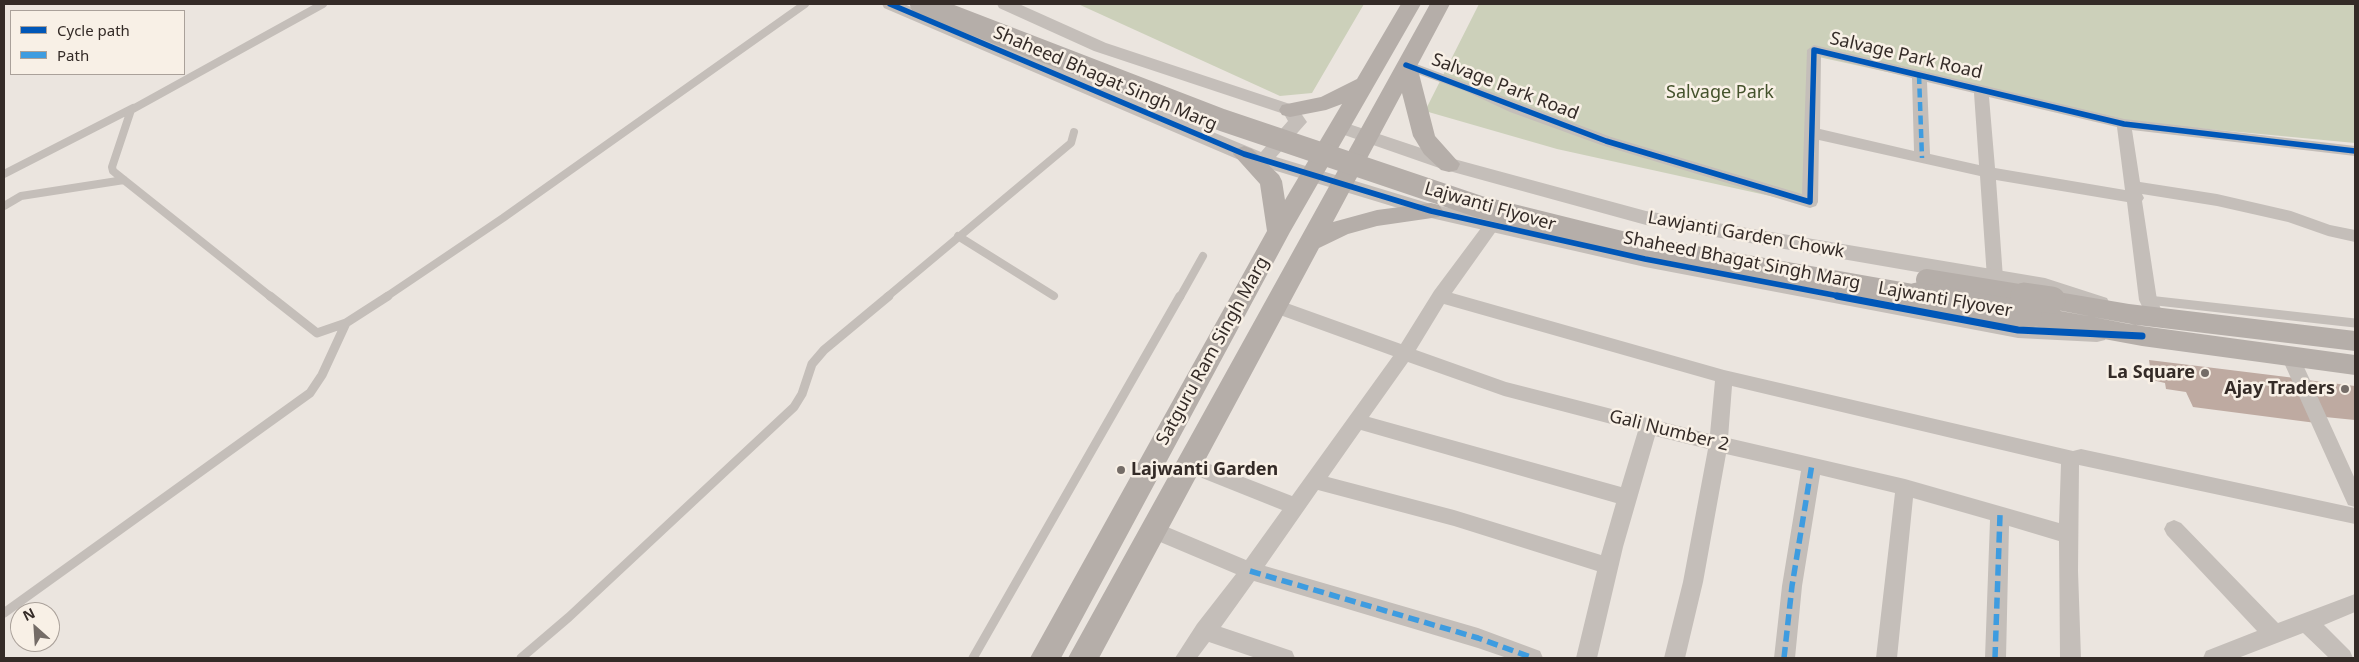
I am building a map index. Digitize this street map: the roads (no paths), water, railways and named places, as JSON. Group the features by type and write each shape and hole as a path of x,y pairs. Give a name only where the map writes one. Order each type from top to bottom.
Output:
{"main road":[{"name":"Lajwanti Flyover","path":"921,4 1222,120 1480,207 1645,248 2028,315 2144,316"},
{"name":"Lajwanti Flyover","path":"965,4 1236,111 1496,196 1647,235 2144,316"},
{"path":"1311,176 1411,4"},
{"path":"1341,184 1440,4"},
{"path":"1406,65 1424,136 1432,149 1448,164"},
{"path":"1290,110 1326,103 1366,83"},
{"name":"Shaheed Bhagat Singh Marg","path":"1290,110 1340,127"},
{"path":"1244,154 1271,181 1279,231"},
{"name":"Satguru Ram Singh Marg","path":"1045,658 1311,176"},
{"name":"Satguru Ram Singh Marg","path":"1083,658 1341,184"},
{"path":"1310,242 1341,228 1377,218 1431,211"},
{"name":"Shaheed Bhagat Singh Marg","path":"2144,316 2355,341"},
{"name":"Shaheed Bhagat Singh Marg","path":"2144,316 2290,356 2355,365"}],"street":[{"name":"Shaheed Bhagat Singh Marg","path":"890,4 1244,154 1311,176"},
{"name":"Shaheed Bhagat Singh Marg","path":"1005,4 1100,47 1290,110"},
{"name":"Salvage Park Road","path":"1406,65 1606,141 1810,202 1814,50 2124,124 2355,150"},
{"path":"1919,75 1922,158"},
{"path":"1981,90 1995,278"},
{"path":"1244,154 1270,152 1298,122 1290,110"},
{"path":"2124,124 2135,193 2144,316"},
{"name":"Lawjanti Garden Chowk","path":"1340,127 1448,164 1646,218 2045,286 2144,316"},
{"path":"1812,133 1988,173 2135,193 2217,200 2291,217 2328,230 2355,236"},
{"path":"1311,176 1341,184"},
{"name":"Shaheed Bhagat Singh Marg","path":"1341,184 1431,211 1645,259 2018,330 2144,316"},
{"path":"1645,259 1626,247 1629,226 1646,218"},
{"path":"1184,658 1250,571 1404,354 1440,296 1493,224"},
{"path":"1440,296 1724,377 2073,459 2081,457 2355,516"},
{"name":"Gali Number 2","path":"1275,306 1504,389 1718,444 1812,464 1905,487 2069,535"},
{"path":"2290,356 2355,499"},
{"path":"1674,658 1693,582 1718,444 1724,377"},
{"path":"1356,421 1629,498"},
{"path":"1587,658 1609,566 1648,426"},
{"path":"2071,658 2068,571 2070,463 2073,459"},
{"path":"1189,464 1295,506"},
{"path":"1784,658 1792,586 1812,464"},
{"path":"1313,481 1454,518 1609,566"},
{"path":"1886,658 1905,487"},
{"path":"1995,658 2000,515"},
{"path":"2174,529 2274,634"},
{"path":"1153,530 1250,571 1478,638 1533,658"},
{"path":"2214,658 2355,603"},
{"path":"2307,622 2343,658"},
{"path":"1204,631 1285,658"}],"lane":[{"path":"4,174 134,107 323,4"},
{"path":"134,107 131,110 112,167 113,171 317,332 346,323 503,218 803,4"},
{"path":"521,658 569,617 794,407 802,394 812,364 824,350 1070,143 1074,132"},
{"path":"4,206 21,196 124,180"},
{"path":"958,236 1054,296"},
{"path":"972,658 1203,256"},
{"path":"2144,316 2355,323"},
{"path":"4,613 310,393 322,375 346,323"}],"place":[{"name":"La Square","path":"2205,373"},
{"name":"Ajay Traders","path":"2345,389"},
{"name":"Lajwanti Garden","path":"1121,470"}],"park label":[{"name":"Salvage Park","path":"1720,93"}]}
